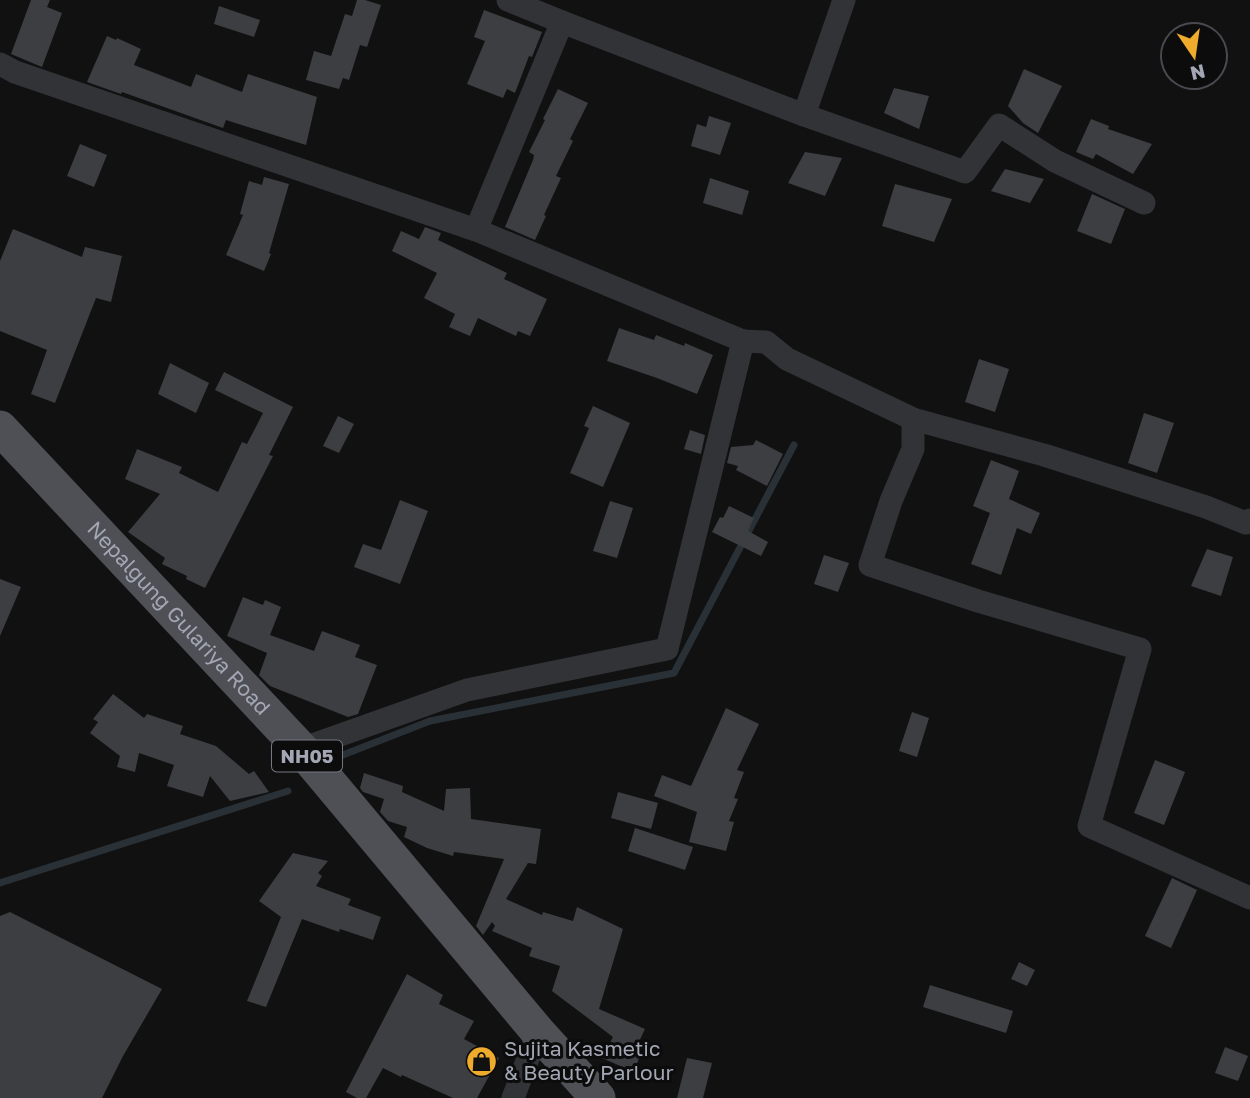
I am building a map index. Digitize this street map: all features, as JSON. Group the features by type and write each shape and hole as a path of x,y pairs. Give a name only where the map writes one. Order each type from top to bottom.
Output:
{"main road":[{"name":"Nepalgung Gulariya Road","path":"0,428 301,749 538,1032 598,1098"}],"street":[{"path":"508,0 804,115 965,172 999,125 1055,161 1144,204"},
{"path":"804,115 844,0"},
{"path":"476,230 562,22"},
{"path":"0,65 476,230 743,341 766,342 787,359 913,419 1044,455 1206,507 1246,523 1250,520"},
{"path":"301,749 467,690 667,649 743,341"},
{"path":"913,419 913,449 891,501 870,565 978,601 1140,649 1089,826 1250,898"},
{"path":"513,1098 538,1032"}],"building":[{"path":"31,0 50,0 47,7 62,13 42,67 11,54"},
{"path":"357,0 381,5 367,47 360,45 349,80 343,78 339,89 306,80 314,51 331,56 345,14 352,16"},
{"path":"219,6 260,20 254,37 214,24"},
{"path":"484,10 542,32 532,57 529,56 515,93 507,89 503,98 467,84 485,41 474,37"},
{"path":"107,36 141,49 134,65 191,87 196,74 242,92 248,74 317,97 306,145 226,120 223,128 87,82"},
{"path":"1024,69 1062,86 1038,133 1023,123 1008,106"},
{"path":"894,88 929,96 919,129 884,113"},
{"path":"558,89 588,103 570,139 573,141 556,176 561,178 535,240 505,227 533,160 534,155 529,152"},
{"path":"709,116 731,123 720,155 691,146 697,124 706,127"},
{"path":"1091,119 1109,126 1108,129 1152,144 1133,174 1096,154 1093,159 1076,152"},
{"path":"80,144 107,155 94,187 67,176"},
{"path":"805,152 842,158 825,196 788,183"},
{"path":"1005,169 1044,179 1030,203 991,191"},
{"path":"264,177 289,184 264,271 226,255 243,215 240,214 249,181 262,185"},
{"path":"710,178 749,191 742,215 703,203"},
{"path":"895,184 952,199 934,242 882,226"},
{"path":"1092,194 1125,209 1111,244 1077,231"},
{"path":"425,227 441,233 438,240 507,273 504,279 547,299 530,336 518,331 516,336 478,318 470,336 449,327 455,314 424,298 437,273 392,251 401,231 419,239"},
{"path":"13,229 82,257 85,247 122,256 111,302 96,298 55,403 31,394 47,350 0,331 0,261"},
{"path":"619,328 654,340 656,335 684,346 685,343 713,355 697,394 607,361"},
{"path":"979,359 1009,369 995,412 965,402"},
{"path":"170,363 209,383 196,413 158,394"},
{"path":"224,372 293,407 269,455 273,456 205,588 162,564 165,558 128,532 160,494 125,479 137,449 182,467 179,473 218,492 242,442 247,444 263,413 215,390"},
{"path":"593,406 630,423 603,487 570,473 589,428 584,426"},
{"path":"1144,413 1174,423 1157,473 1128,463"},
{"path":"338,416 354,424 339,453 323,446"},
{"path":"690,430 705,435 701,454 684,449"},
{"path":"756,440 783,454 767,486 736,470 738,466 727,463 731,447 753,445"},
{"path":"991,460 1019,471 1009,499 1040,513 1031,534 1017,528 1001,575 971,564 990,513 973,506"},
{"path":"400,500 428,511 400,584 354,567 363,544 381,550"},
{"path":"610,501 633,508 617,558 593,551"},
{"path":"729,506 754,518 748,531 768,542 761,556 712,532"},
{"path":"1207,549 1233,557 1221,596 1191,586"},
{"path":"824,555 849,563 838,592 814,584"},
{"path":"0,579 21,587 0,636"},
{"path":"243,597 263,605 265,600 281,607 270,635 314,651 322,631 360,645 355,657 377,665 358,714 348,717 270,686 259,675 267,653 227,636"},
{"path":"113,694 144,718 147,714 183,726 180,734 216,746 249,774 254,771 269,792 230,801 210,776 203,797 167,786 174,765 139,753 135,772 117,767 120,756 90,733 98,722 93,719"},
{"path":"726,708 759,724 737,770 744,772 734,798 738,799 729,821 734,822 726,851 689,842 697,812 654,796 662,775 691,786"},
{"path":"912,712 929,718 917,757 899,751"},
{"path":"1155,760 1185,772 1164,825 1134,813"},
{"path":"364,773 403,786 402,792 444,811 446,789 470,788 471,819 541,829 536,864 528,863 506,899 542,915 543,912 573,921 577,907 623,929 599,1009 645,1029 636,1048 642,1050 634,1072 602,1058 613,1037 552,991 560,966 529,956 532,948 492,931 495,926 492,922 483,935 476,926 504,859 454,852 453,856 404,837 407,827 388,821 380,812 384,799 363,792 360,788"},
{"path":"618,792 658,803 651,829 611,818"},
{"path":"635,828 693,847 685,870 628,851"},
{"path":"293,853 328,861 318,873 322,876 316,886 351,899 348,905 381,917 373,940 302,919 266,1007 247,1001 281,917 259,901"},
{"path":"1172,878 1197,890 1171,948 1145,936"},
{"path":"10,912 162,989 102,1098 0,1098 0,916"},
{"path":"1019,962 1035,970 1027,986 1011,979"},
{"path":"407,974 443,995 439,1004 474,1021 464,1039 499,1058 477,1098 453,1098 383,1068 366,1098 357,1098 346,1092"},
{"path":"930,985 1013,1011 1006,1033 923,1007"},
{"path":"1225,1047 1248,1056 1238,1081 1215,1073"},
{"path":"687,1058 712,1063 703,1098 677,1098"}],"waterway":[{"path":"330,760 430,721 674,673 794,445"},
{"path":"0,883 288,791"}],"place":[{"name":"Sujita Kasmetic & Beauty Parlour","path":"481,1061"}]}
